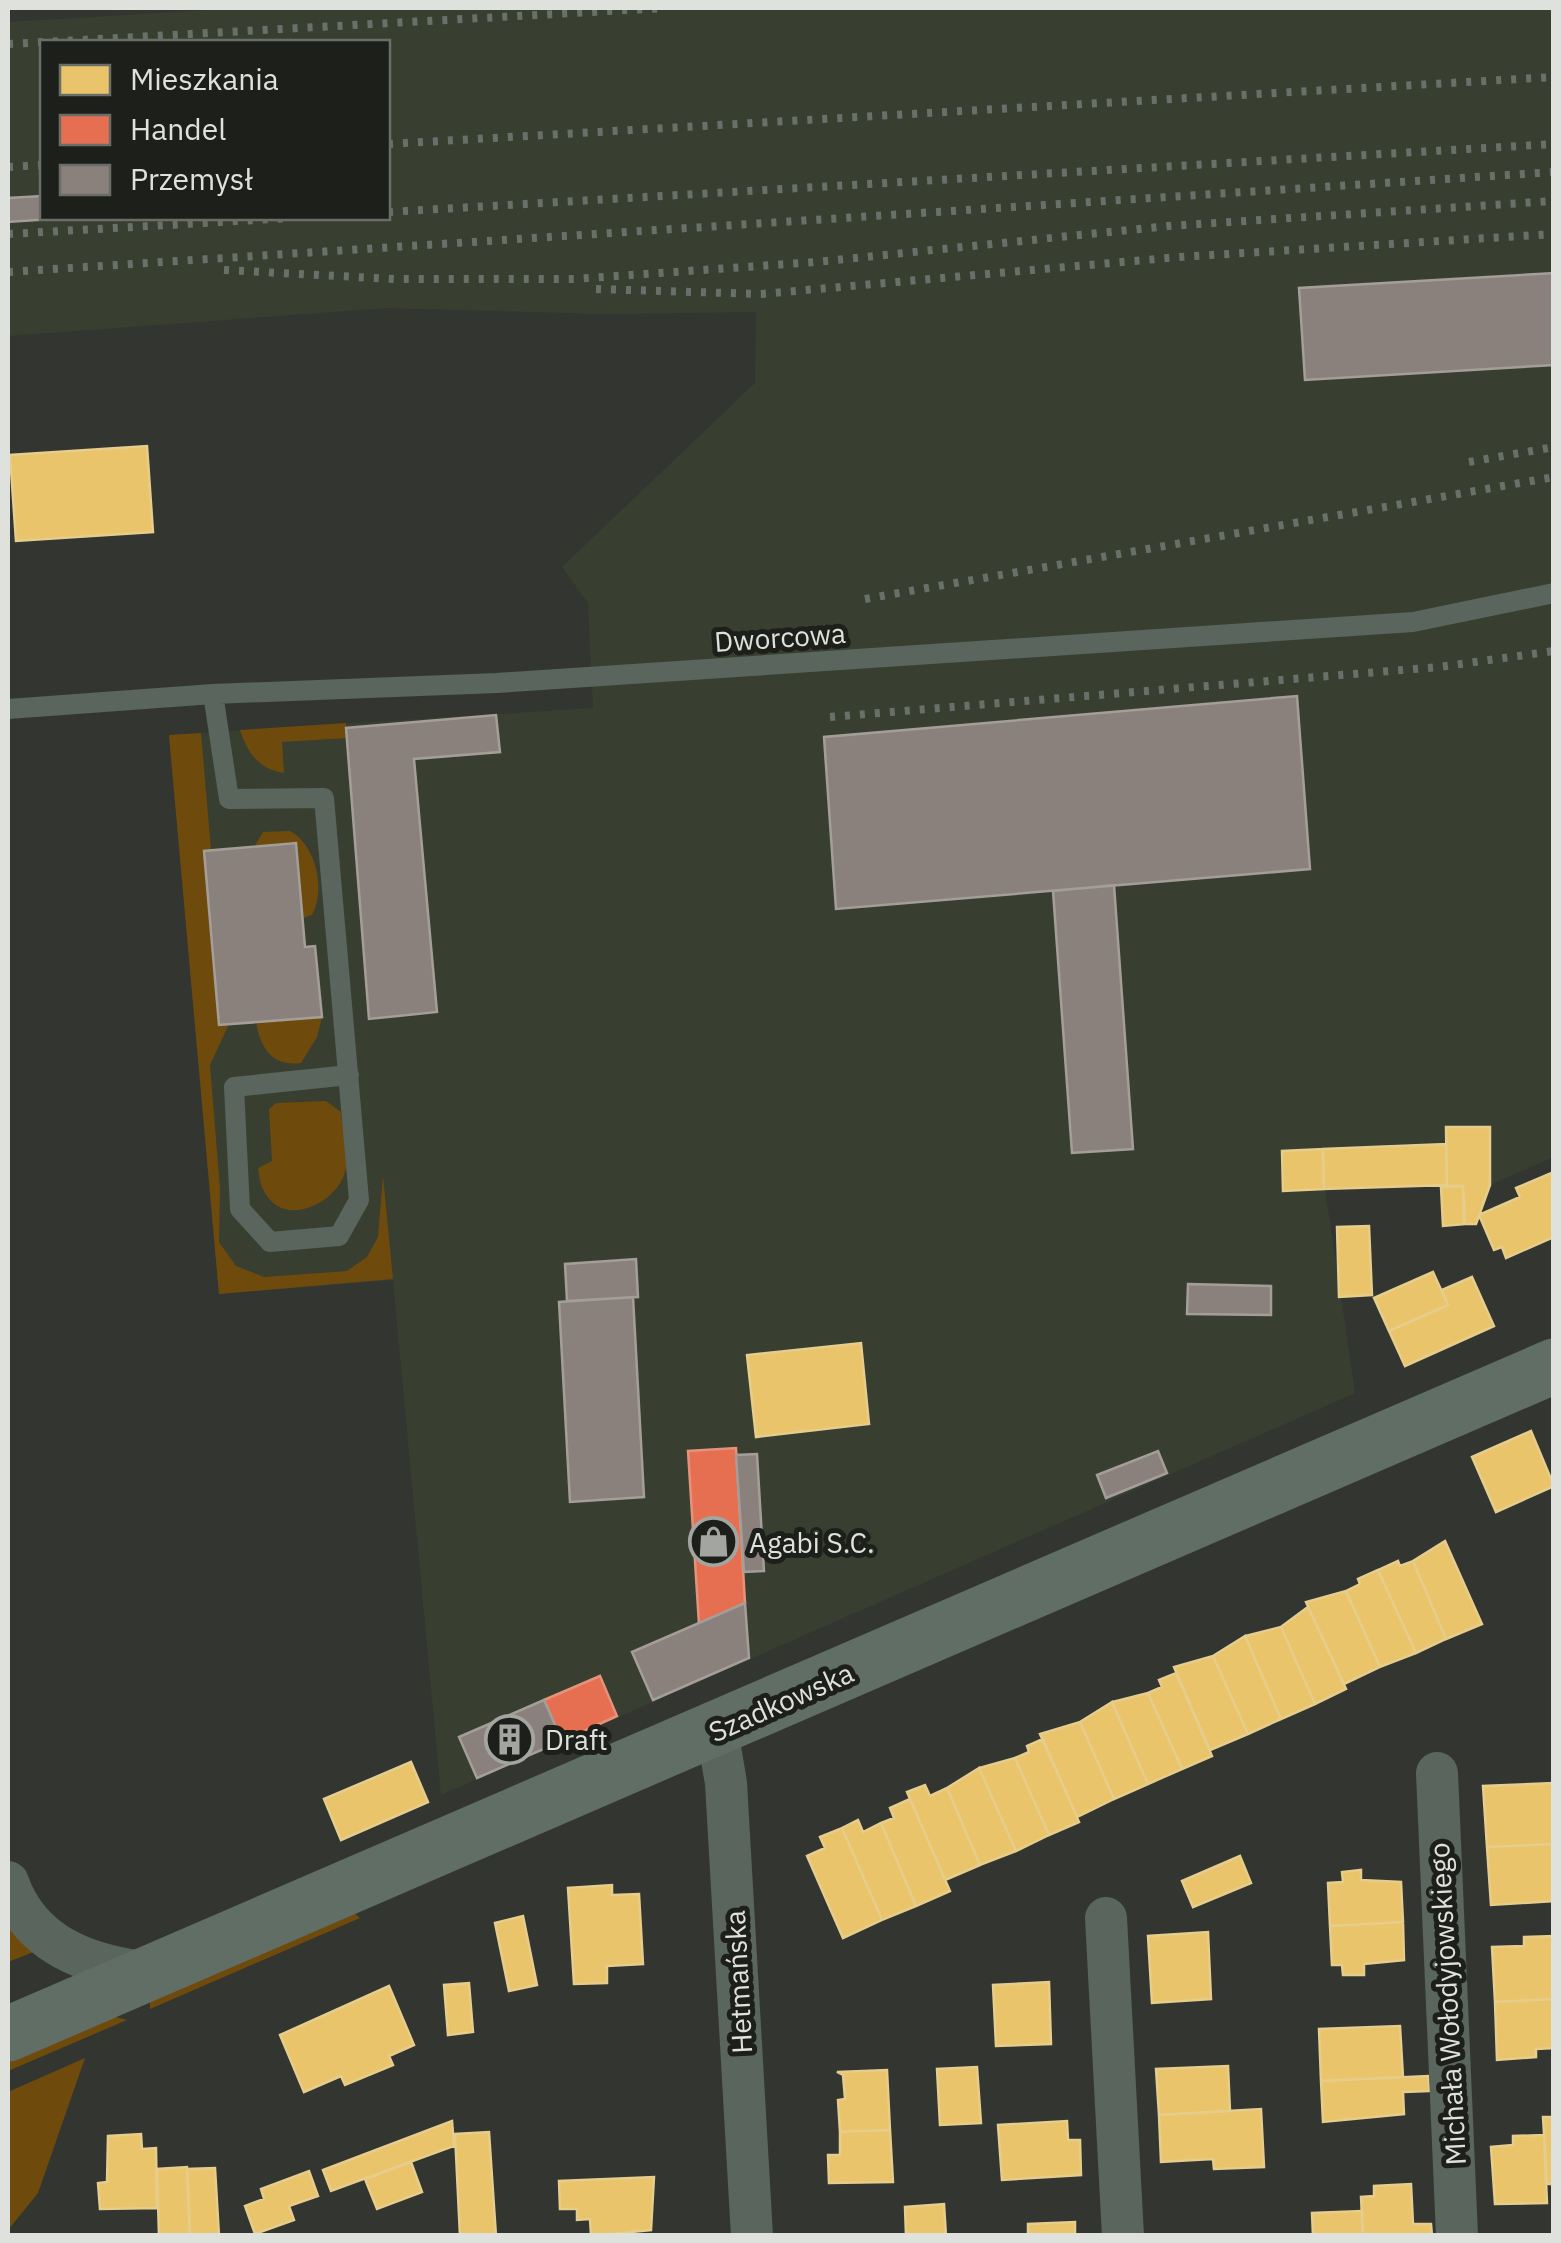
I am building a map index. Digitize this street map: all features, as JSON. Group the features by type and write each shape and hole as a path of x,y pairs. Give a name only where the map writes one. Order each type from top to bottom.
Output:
{"street":[{"name":"Szadkowska","path":"8,2034 1554,1366"},
{"name":"Hetmańska","path":"718,1730 726,1783 752,2236"},
{"name":"Michała Wołodyjowskiego","path":"1436,1773 1457,2236"},
{"path":"8,1882 35,1929 64,1951 108,1968 151,1973"},
{"path":"1106,1918 1123,2236"}],"lane":[{"name":"Dworcowa","path":"8,708 212,694 496,683 1414,622 1554,593"},
{"path":"212,694 229,799 324,798 349,1075 359,1200 339,1236 270,1242 240,1209 234,1088 349,1075"}],"shaded area":[{"path":"244,8 1553,8 1553,1157 1490,1185 1325,1189 1355,1393 441,1795 393,1280 219,1294 169,735 593,708 588,603 562,567 755,383 756,312 605,314 387,308 8,336 8,22"},
{"path":"346,723 347,738 282,742 284,773 256,759 240,730"},
{"path":"201,733 211,850 204,852 219,1024 229,1024 210,1065 220,1189 219,1242 236,1266 264,1277 347,1271 367,1257 378,1237 383,1176 393,1279 219,1294 169,735"},
{"path":"290,831 306,846 318,881 312,915 303,918 296,843 254,847 263,832"},
{"path":"322,1017 317,1037 301,1063 283,1062 270,1054 256,1022"},
{"path":"326,1101 341,1112 347,1161 342,1181 310,1207 284,1209 264,1191 258,1168 272,1161 269,1109 276,1103"},
{"path":"355,1914 360,1918 150,2009 150,2001"},
{"path":"8,1916 36,1951 8,1962"},
{"path":"112,2016 127,2020 8,2071 8,2060"},
{"path":"85,2058 38,2193 8,2230 8,2092"}],"building: Mieszkania":[{"path":"147,446 153,532 16,541 10,455"},
{"path":"1446,1127 1490,1127 1490,1185 1476,1224 1465,1224 1463,1186 1447,1186"},
{"path":"1446,1144 1447,1185 1324,1189 1323,1149"},
{"path":"1323,1149 1324,1189 1283,1191 1282,1151"},
{"path":"1554,1172 1554,1237 1506,1258 1502,1247 1494,1250 1479,1215 1520,1197 1516,1188"},
{"path":"1463,1186 1464,1224 1443,1226 1441,1187"},
{"path":"1369,1226 1372,1295 1339,1297 1337,1227"},
{"path":"1433,1272 1448,1305 1389,1331 1374,1298"},
{"path":"1472,1277 1494,1326 1405,1366 1389,1331 1448,1305 1442,1290"},
{"path":"861,1343 869,1424 756,1437 747,1355"},
{"path":"1531,1431 1554,1486 1496,1512 1472,1457"},
{"path":"1445,1541 1482,1624 1446,1639 1413,1561"},
{"path":"1398,1561 1400,1566 1413,1561 1446,1639 1416,1653 1378,1570"},
{"path":"1378,1570 1416,1653 1380,1667 1346,1591 1360,1584 1358,1579"},
{"path":"1346,1591 1380,1667 1344,1684 1306,1602"},
{"path":"1308,1607 1346,1689 1315,1704 1281,1627"},
{"path":"1281,1627 1315,1704 1281,1719 1245,1636"},
{"path":"1245,1636 1281,1719 1248,1734 1213,1656"},
{"path":"1213,1656 1248,1734 1210,1750 1174,1667"},
{"path":"1176,1673 1212,1756 1182,1769 1148,1693 1162,1687 1159,1680"},
{"path":"1148,1693 1182,1769 1148,1784 1112,1702"},
{"path":"1112,1702 1148,1784 1114,1799 1080,1722"},
{"path":"1080,1722 1114,1799 1077,1817 1040,1734"},
{"path":"1043,1739 1079,1822 1049,1835 1015,1758 1029,1752 1027,1746"},
{"path":"1015,1758 1049,1835 1016,1851 979,1768"},
{"path":"411,1762 428,1802 341,1840 324,1799"},
{"path":"979,1768 1016,1851 980,1865 947,1788"},
{"path":"1553,1783 1554,1844 1487,1847 1483,1786"},
{"path":"925,1785 930,1796 947,1788 980,1865 945,1880 907,1792"},
{"path":"910,1799 950,1891 916,1906 881,1823 894,1818 890,1808"},
{"path":"858,1820 863,1832 881,1823 916,1906 882,1920 842,1828"},
{"path":"842,1828 882,1920 843,1938 807,1856 825,1848 820,1837"},
{"path":"1554,1844 1554,1901 1491,1905 1487,1847"},
{"path":"1240,1856 1251,1883 1193,1907 1182,1881"},
{"path":"1361,1870 1361,1880 1401,1882 1403,1922 1330,1926 1328,1883 1343,1882 1342,1872"},
{"path":"612,1885 612,1895 639,1894 643,1964 607,1966 607,1983 574,1984 568,1888"},
{"path":"523,1916 537,1985 509,1991 495,1923"},
{"path":"1403,1922 1404,1960 1364,1964 1364,1975 1343,1975 1342,1965 1332,1965 1330,1926"},
{"path":"1208,1932 1211,1999 1152,2003 1148,1936"},
{"path":"1554,1936 1554,1999 1495,2002 1492,1947 1524,1946 1524,1937"},
{"path":"1049,1982 1051,2044 996,2046 993,1985"},
{"path":"469,1983 473,2032 448,2035 444,1985"},
{"path":"389,1986 414,2045 389,2056 393,2065 345,2085 341,2076 304,2092 280,2035"},
{"path":"1554,1999 1554,2048 1536,2049 1536,2057 1497,2060 1495,2002"},
{"path":"1400,2026 1403,2077 1321,2081 1319,2029"},
{"path":"1228,2066 1230,2111 1159,2115 1156,2069"},
{"path":"977,2067 981,2123 940,2125 937,2069"},
{"path":"887,2070 890,2130 840,2132 838,2100 845,2099 843,2075 837,2072"},
{"path":"1428,2076 1429,2091 1403,2092 1404,2114 1323,2122 1321,2081"},
{"path":"1261,2109 1264,2167 1214,2169 1213,2159 1161,2162 1159,2115"},
{"path":"1543,2117 1554,2117 1554,2184 1547,2184"},
{"path":"452,2121 454,2146 331,2191 323,2170"},
{"path":"1067,2121 1068,2140 1080,2140 1081,2175 1002,2180 998,2125"},
{"path":"890,2130 893,2182 829,2183 828,2155 840,2155 840,2132"},
{"path":"489,2132 496,2236 460,2236 455,2134"},
{"path":"141,2134 142,2149 156,2148 157,2208 100,2209 98,2183 107,2182 108,2136"},
{"path":"1544,2135 1547,2203 1495,2204 1491,2147 1513,2145 1513,2136"},
{"path":"411,2162 422,2192 377,2209 365,2179"},
{"path":"187,2167 190,2236 159,2236 157,2169"},
{"path":"215,2168 219,2236 190,2236 187,2169"},
{"path":"309,2171 318,2196 289,2206 294,2220 255,2234 245,2206 264,2199 261,2189"},
{"path":"654,2177 651,2230 591,2236 590,2219 577,2220 577,2209 560,2209 559,2181"},
{"path":"1411,2184 1413,2224 1431,2224 1432,2236 1363,2236 1361,2197 1374,2196 1374,2186"},
{"path":"944,2204 946,2236 906,2236 905,2207"},
{"path":"1362,2211 1363,2236 1313,2236 1312,2213"},
{"path":"1075,2222 1075,2236 1028,2236 1028,2224"}],"building: Handel":[{"path":"736,1448 745,1603 699,1624 688,1451"},
{"path":"600,1676 617,1716 562,1741 544,1700"}],"building: Przemysł":[{"path":"40,196 40,220 8,222 8,198"},
{"path":"1554,273 1554,365 1305,380 1299,288"},
{"path":"1297,696 1310,869 836,909 824,737"},
{"path":"496,715 500,752 414,759 437,1012 369,1019 346,728"},
{"path":"296,843 305,947 315,946 322,1017 219,1025 204,851"},
{"path":"1114,885 1133,1149 1072,1153 1053,891"},
{"path":"636,1259 638,1297 567,1301 565,1264"},
{"path":"1188,1284 1271,1286 1271,1315 1187,1314"},
{"path":"633,1297 644,1497 570,1502 559,1302"},
{"path":"1158,1451 1167,1473 1106,1498 1097,1475"},
{"path":"757,1454 764,1571 744,1572 736,1455"},
{"path":"745,1603 749,1658 653,1700 632,1652"},
{"name":"Draft","path":"544,1700 562,1741 477,1778 459,1737"}],"railway":[{"path":"81,40 664,8"},
{"path":"8,44 40,42"},
{"path":"390,144 1554,77"},
{"path":"390,212 1554,144"},
{"path":"8,167 40,165"},
{"path":"8,272 1554,172"},
{"path":"224,270 394,279 574,279 816,262 1168,226 1554,201"},
{"path":"8,234 256,220"},
{"path":"596,289 761,294 1179,257 1554,234"},
{"path":"1469,462 1554,447"},
{"path":"865,599 1554,477"},
{"path":"830,717 1439,667 1554,651"}],"place":[{"name":"Agabi S.C.","path":"714,1542"},
{"name":"Draft","path":"510,1739"}]}
